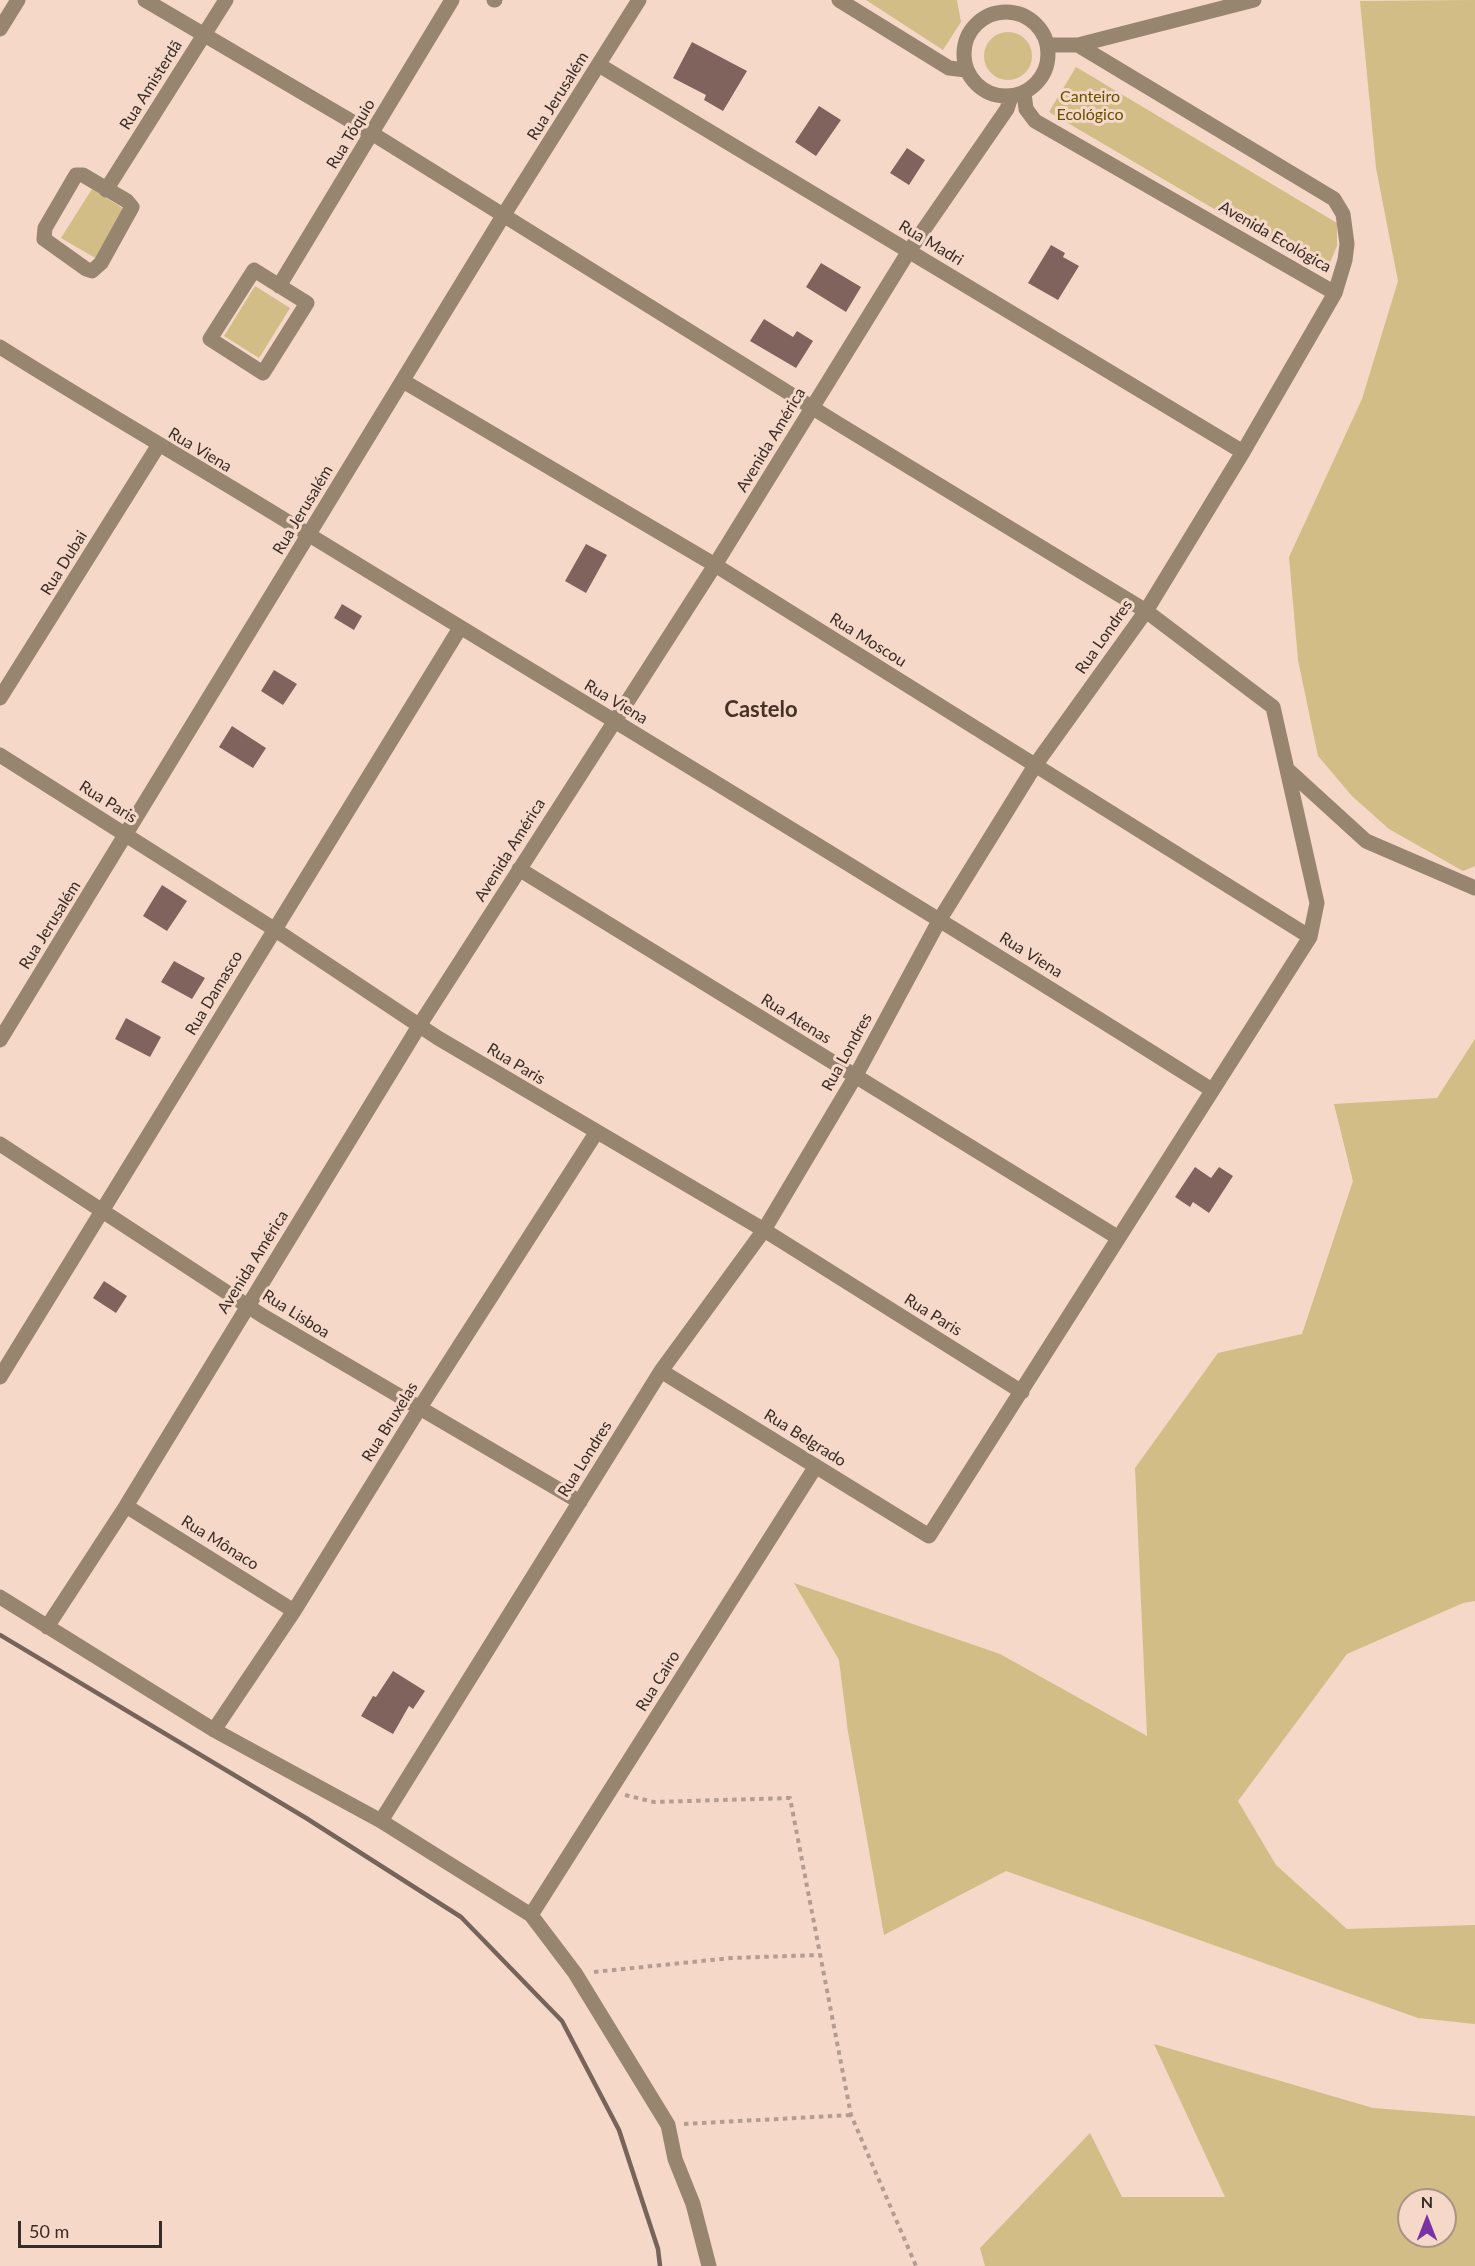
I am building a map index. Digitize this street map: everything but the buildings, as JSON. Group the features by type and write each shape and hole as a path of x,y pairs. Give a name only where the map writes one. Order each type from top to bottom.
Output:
{"street":[{"path":"0,29 18,0"},
{"path":"145,0 373,134 812,407 1146,610 1273,707 1317,903 1310,936 1117,1237 1022,1392"},
{"name":"Rua Amisterdã","path":"106,190 226,0"},
{"name":"Rua Tóquio","path":"279,286 452,0"},
{"name":"Rua Jerusalém","path":"0,1040 503,216 639,0"},
{"path":"839,0 949,68 966,70"},
{"path":"1048,45 1078,45 1254,0"},
{"path":"990,7 1033,21 1043,32 1048,45 1049,60 1045,73 1036,85 1017,95 997,96 984,91 973,82 966,70 963,57 965,43 990,7"},
{"name":"Avenida Ecológica","path":"1017,95 1035,121 1335,293 1345,260 1347,244 1343,214 1334,200 1078,45"},
{"name":"Rua Madri","path":"599,65 1244,452"},
{"name":"Avenida América","path":"47,1627 126,1506 420,1026 612,722 715,565 909,251 1017,95"},
{"path":"76,175 83,175 106,190 127,201 132,207 102,263 93,271 46,242 43,233 76,175"},
{"path":"254,270 279,286 307,303 263,373 210,339 254,270"},
{"name":"Rua Londres","path":"381,1821 661,1371 765,1230 855,1077 940,919 1036,764 1146,610 1244,452 1335,293"},
{"name":"Rua Viena","path":"2,353 309,534 612,722 940,919 1212,1090"},
{"name":"Rua Moscou","path":"403,381 715,565 1310,936"},
{"name":"Rua Dubai","path":"0,698 158,446"},
{"name":"Rua Damasco","path":"0,1377 460,628"},
{"name":"Rua Paris","path":"0,755 274,929 420,1026 765,1230 1022,1392"},
{"path":"1287,769 1366,841 1475,888"},
{"name":"Rua Atenas","path":"519,868 1117,1237"},
{"name":"Rua Bruxelas","path":"214,1730 294,1611 419,1409 596,1132"},
{"name":"Rua Lisboa","path":"0,1144 248,1305 419,1409 580,1502"},
{"name":"Rua Belgrado","path":"661,1371 929,1536 1022,1392"},
{"name":"Rua Cairo","path":"531,1915 816,1466"},
{"name":"Rua Mônaco","path":"126,1506 294,1611"},
{"path":"0,1597 214,1730 381,1821 531,1915 575,1973 668,2125 675,2159 693,2204 709,2266"}],"path":[{"path":"610,1791 654,1802 790,1798 851,2115 916,2266"},
{"path":"575,1973 731,1958 819,1955"},
{"path":"668,2125 851,2115"}],"green space":[{"path":"866,0 957,0 961,22 943,50"},
{"path":"1475,0 1475,866 1463,871 1389,829 1352,796 1318,756 1298,660 1289,557 1362,399 1398,281 1376,168 1360,1"},
{"path":"1003,32 1013,32 1028,42 1032,56 1031,65 1022,76 1013,80 1003,80 988,70 984,61 984,51 994,36"},
{"name":"Canteiro Ecológico","path":"1076,67 1337,223 1337,246 1325,274 1049,112"},
{"path":"92,189 127,211 97,259 61,238"},
{"path":"255,286 290,308 259,358 224,336"},
{"path":"1475,1039 1475,1601 1463,1603 1347,1654 1238,1801 1276,1865 1347,1929 1475,1925 1475,2024 1418,2018 1006,1871 884,1935 848,1732 839,1660 794,1583 1000,1654 1147,1736 1135,1468 1218,1353 1302,1334 1353,1181 1334,1104 1437,1098"},
{"path":"1154,2044 1373,2108 1475,2116 1475,2266 985,2266 980,2248 1090,2133 1122,2197 1225,2197"}],"railway":[{"path":"0,1635 306,1818 461,1917 562,2021 619,2130 658,2249 660,2266"}],"district":[{"name":"Castelo","path":"761,710"}]}
